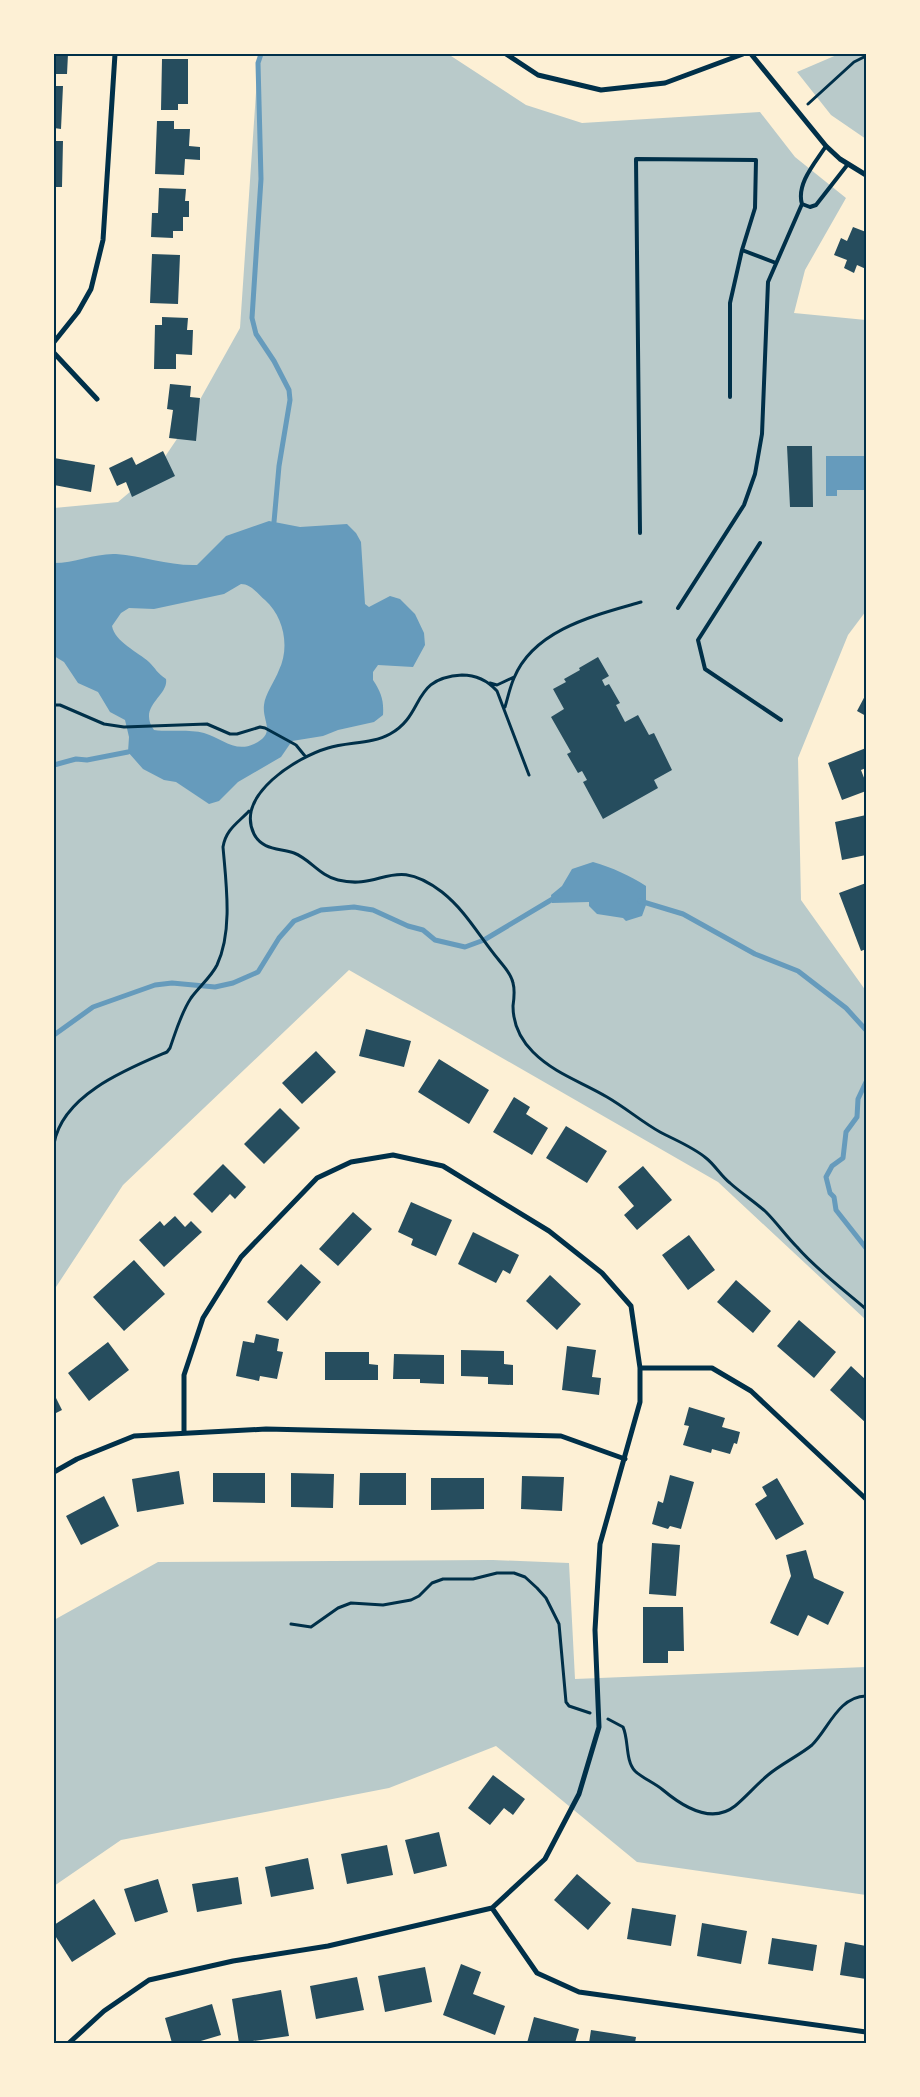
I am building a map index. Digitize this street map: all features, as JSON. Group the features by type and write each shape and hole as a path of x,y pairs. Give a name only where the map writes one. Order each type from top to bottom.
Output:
{"street":[{"path":"54,342 78,312 90,289 103,240 115,54"},
{"path":"506,54 538,74 601,90 665,83 743,54"},
{"path":"750,54 826,146 848,164 866,175"},
{"path":"54,353 97,399"},
{"path":"69,2043 104,2011 150,1980 233,1961 328,1946 492,1908 545,1859 579,1794 599,1727 595,1630 600,1544 640,1402 640,1368 631,1306 602,1273 549,1231 442,1166 393,1155 351,1162 317,1178 241,1257 203,1318 184,1375 184,1433"},
{"path":"640,1368 712,1368 751,1391 866,1499"},
{"path":"54,1472 77,1459 134,1436 266,1429 561,1436 625,1459"},
{"path":"492,1908 538,1973 579,1992 866,2032"}],"lane":[{"path":"678,608 744,505 755,474 762,434 768,282 802,204 800,196 801,187 826,146"},
{"path":"640,534 636,159 756,160 754,208 730,303 730,397"},
{"path":"802,204 810,207 816,205 848,164"},
{"path":"742,250 776,263"},
{"path":"760,544 698,640 704,668 781,720"}],"path":[{"path":"808,104 854,62 866,56"},
{"path":"504,708 514,676 535,647 582,619 641,602"},
{"path":"54,1144 56,1134 65,1117 80,1102 113,1076 167,1052 190,1000 216,965 223,946 228,902 223,847 224,839 232,825 250,810 266,786 305,756 328,748 373,740 392,733 409,717 431,683 444,676 468,675 497,685 514,676"},
{"path":"490,683 498,691 529,774"},
{"path":"54,706 60,705 104,724 124,727 156,724 176,726 206,724 230,734 265,728 296,745 305,756"},
{"path":"250,810 254,834 259,842 267,847 297,854 320,872 337,880 355,882 393,873 415,876 429,882 454,901 507,969 514,984 513,1013 515,1027 533,1052 559,1074 608,1097 642,1122 705,1157 728,1182 767,1213 798,1249 866,1309"}],"shaded area":[{"path":"261,54 448,54 526,105 582,123 760,112 795,157 846,198 805,270 794,313 866,320 866,611 848,635 798,758 801,900 866,991 866,1320 718,1182 349,970 123,1185 54,1290 54,508 118,502 156,470 183,430 240,328 258,63"},
{"path":"839,54 866,54 866,139 831,115 797,72"},
{"path":"493,1560 569,1563 575,1679 866,1667 866,1895 637,1862 496,1746 389,1788 121,1840 54,1886 54,1620 158,1562"}],"water":[{"path":"826,456 866,456 866,490 837,490 837,496 826,496"},
{"path":"269,521 300,527 347,524 356,533 361,542 365,604 369,607 390,596 400,599 415,614 424,633 425,645 413,667 378,665 373,672 373,680 378,688 383,705 383,715 374,722 338,730 323,736 292,741 281,757 238,782 219,801 209,804 176,782 164,780 143,769 128,752 129,737 125,720 110,712 98,692 78,683 64,662 54,656 54,563 116,554 176,564 197,565 226,536","holes":["241,584 245,584 272,607 281,624 283,633 284,652 282,661 266,696 264,705 267,727 265,736 254,744 241,747 228,744 204,733 154,730 149,714 166,685 166,679 149,662 122,642 112,626 121,613 129,608 154,609 224,594"]},
{"path":"593,862 621,872 646,886 646,905 642,916 626,921 623,918 597,914 589,906 589,902 552,903 551,895 562,886 572,869"}],"building":[{"path":"54,54 68,54 67,74 54,74"},
{"path":"162,59 188,59 188,104 178,104 178,110 161,110"},
{"path":"54,86 63,86 61,129 54,128"},
{"path":"157,121 174,121 174,129 190,129 189,146 200,147 200,160 185,159 184,175 155,174"},
{"path":"54,141 63,141 62,187 54,187"},
{"path":"159,188 186,189 185,201 189,201 189,217 183,217 183,231 173,231 173,238 151,237 152,213 158,213"},
{"path":"54,200 56,200 55,228 54,228"},
{"path":"853,227 866,232 866,269 857,265 854,273 844,268 847,260 834,255 841,238 847,241"},
{"path":"152,254 180,255 178,304 150,303"},
{"path":"162,317 188,318 187,330 193,330 192,355 176,354 176,369 154,369 155,325 162,325"},
{"path":"170,384 191,386 190,397 200,398 196,441 169,438 173,410 167,409"},
{"path":"787,446 812,446 813,507 790,507"},
{"path":"163,451 175,476 132,497 126,482 117,486 109,468 132,457 136,465"},
{"path":"54,458 95,465 91,492 54,485"},
{"path":"598,657 609,676 602,680 605,686 609,684 620,703 616,705 625,722 638,715 649,735 654,733 672,770 654,780 658,788 603,819 583,782 587,780 582,771 578,773 567,754 571,752 551,717 564,709 553,689 566,682 564,679 580,670 579,668"},
{"path":"866,694 866,716 857,711"},
{"path":"866,748 866,768 861,770 866,783 866,791 842,800 828,763"},
{"path":"866,815 866,855 842,860 835,822"},
{"path":"866,883 866,949 861,951 839,893"},
{"path":"366,1029 411,1041 404,1067 359,1056"},
{"path":"316,1051 336,1072 302,1104 282,1083"},
{"path":"439,1059 489,1090 469,1124 418,1092"},
{"path":"514,1097 530,1107 526,1114 548,1128 532,1155 493,1132"},
{"path":"280,1108 300,1128 264,1164 244,1144"},
{"path":"566,1126 607,1151 587,1183 546,1158"},
{"path":"223,1164 246,1187 235,1199 230,1194 212,1213 193,1194"},
{"path":"643,1166 672,1200 637,1230 624,1215 634,1206 618,1187"},
{"path":"411,1202 452,1220 436,1256 411,1245 413,1239 398,1232"},
{"path":"353,1212 372,1229 338,1266 319,1249"},
{"path":"175,1216 185,1227 191,1221 202,1232 164,1267 139,1240 160,1221 164,1226"},
{"path":"473,1232 519,1255 510,1274 503,1270 496,1283 458,1264"},
{"path":"689,1235 715,1270 688,1290 662,1255"},
{"path":"134,1260 165,1294 124,1331 93,1297"},
{"path":"301,1264 321,1282 287,1321 267,1302"},
{"path":"550,1275 581,1304 557,1330 526,1301"},
{"path":"736,1280 771,1311 753,1333 717,1302"},
{"path":"799,1320 836,1352 814,1378 777,1346"},
{"path":"256,1334 279,1339 277,1351 283,1352 277,1379 260,1376 259,1381 236,1376 243,1341 254,1343"},
{"path":"108,1342 129,1370 89,1401 68,1373"},
{"path":"567,1346 596,1350 592,1377 601,1378 599,1395 562,1390"},
{"path":"461,1350 504,1351 504,1364 513,1365 513,1385 488,1384 488,1377 461,1376"},
{"path":"325,1352 369,1352 369,1364 378,1365 378,1380 325,1380"},
{"path":"394,1354 444,1355 444,1384 420,1383 420,1379 393,1379"},
{"path":"851,1366 866,1380 866,1423 830,1390"},
{"path":"54,1394 62,1410 54,1414"},
{"path":"689,1407 725,1418 722,1427 740,1432 737,1444 734,1443 730,1454 712,1449 711,1453 683,1445 689,1426 684,1425"},
{"path":"179,1471 184,1504 137,1512 132,1479"},
{"path":"213,1473 265,1473 265,1503 213,1502"},
{"path":"291,1473 334,1474 333,1508 291,1507"},
{"path":"360,1473 406,1473 406,1505 359,1505"},
{"path":"670,1475 694,1482 681,1529 670,1526 668,1529 652,1524 658,1501 663,1503"},
{"path":"522,1476 564,1477 562,1511 521,1509"},
{"path":"431,1478 484,1478 484,1509 431,1510"},
{"path":"777,1478 804,1524 776,1540 755,1504 767,1496 762,1487"},
{"path":"104,1496 119,1526 81,1545 66,1516"},
{"path":"652,1543 680,1545 676,1596 649,1594"},
{"path":"806,1550 814,1578 844,1592 828,1625 808,1615 798,1636 770,1623 791,1576 786,1555"},
{"path":"643,1607 683,1607 684,1651 668,1651 668,1663 643,1663"},
{"path":"493,1775 525,1799 513,1815 504,1808 490,1825 468,1808"},
{"path":"439,1832 447,1866 414,1874 405,1840"},
{"path":"387,1845 393,1875 347,1884 341,1854"},
{"path":"308,1858 314,1889 271,1897 265,1867"},
{"path":"577,1874 611,1903 588,1930 554,1900"},
{"path":"238,1877 242,1904 197,1912 192,1884"},
{"path":"158,1879 168,1912 135,1922 124,1889"},
{"path":"94,1899 116,1934 72,1962 54,1934 54,1925"},
{"path":"632,1908 676,1915 671,1946 627,1939"},
{"path":"702,1923 747,1931 741,1964 697,1956"},
{"path":"772,1938 817,1945 813,1971 768,1964"},
{"path":"845,1942 866,1946 866,1979 840,1975"},
{"path":"461,1964 481,1972 473,1994 505,2006 495,2035 443,2015"},
{"path":"425,1967 432,2002 385,2012 378,1976"},
{"path":"357,1977 364,2010 316,2019 310,1986"},
{"path":"281,1990 289,2036 239,2043 232,1999"},
{"path":"212,2004 221,2035 194,2043 172,2043 165,2018"},
{"path":"534,2017 579,2029 575,2043 527,2043"},
{"path":"591,2030 636,2037 635,2043 589,2043"}],"waterway":[{"path":"261,54 258,63 261,179 252,318 256,334 274,361 289,390 290,400 279,466 274,522"},
{"path":"54,765 76,759 87,760 128,752"},
{"path":"54,1035 93,1007 155,985 172,983 215,987 233,983 258,972 279,938 294,921 321,910 354,907 373,910 408,926 423,930 435,940 465,947 484,940 556,897"},
{"path":"640,901 683,914 755,954 798,971 846,1008 866,1030"},
{"path":"866,1082 858,1099 857,1117 846,1132 843,1158 832,1166 826,1177 830,1193 834,1197 836,1210 866,1248"}]}
